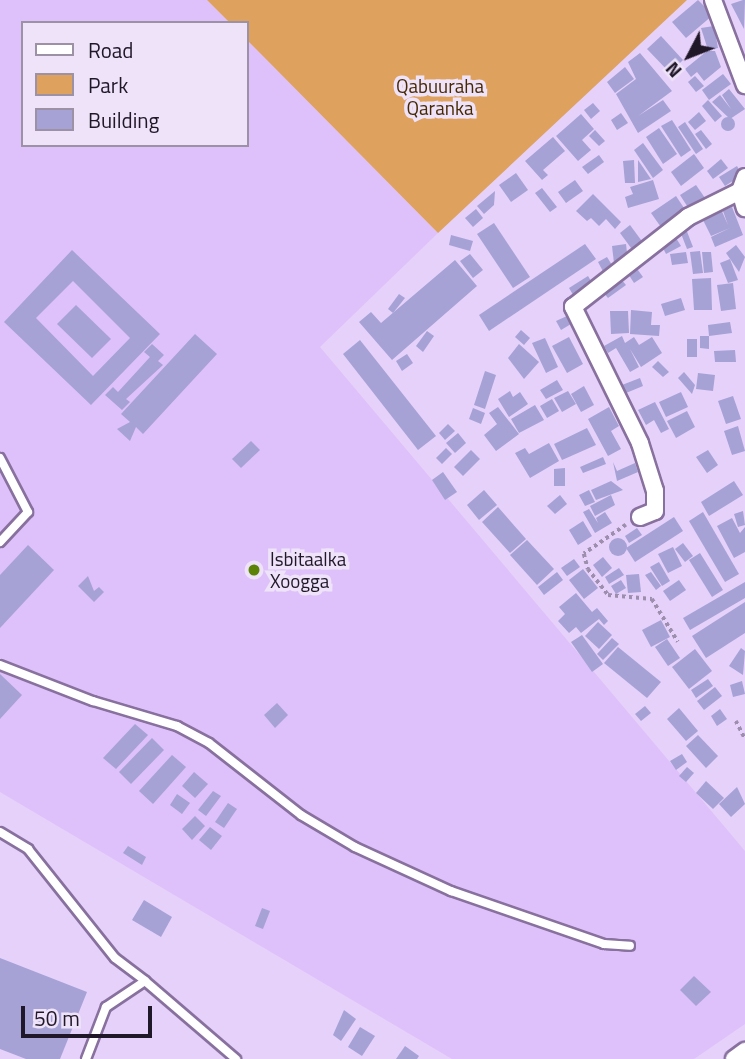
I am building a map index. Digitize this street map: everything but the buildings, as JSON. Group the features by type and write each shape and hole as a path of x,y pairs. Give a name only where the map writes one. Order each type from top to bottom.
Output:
{"street":[{"path":"713,0 745,85"},
{"path":"640,517 655,511 655,492 640,443 573,307 688,217 742,184 745,208"},
{"path":"734,1059 745,1051"}],"lane":[{"path":"0,458 28,512 0,542"},
{"path":"0,665 93,701 177,726 209,743 301,815 355,847 451,891 604,944 630,946"},
{"path":"0,832 28,849 115,958 236,1059"},
{"path":"86,1059 106,1007 145,981"}],"path":[{"path":"640,517 584,554 588,569 608,595 652,599 678,642"},
{"path":"736,721 745,738"}],"shaded area":[{"name":"Isbitaalka Xoogga","path":"0,0 207,0 228,21 21,21 21,147 248,147 248,41 438,233 320,347 745,851 745,1024 694,1059 452,1059 0,792"}],"green space":[{"name":"Qabuuraha Qaranka","path":"207,0 687,0 438,233 248,41 248,21 228,21"}],"place":[{"name":"Isbitaalka Xoogga","path":"254,570"}]}
